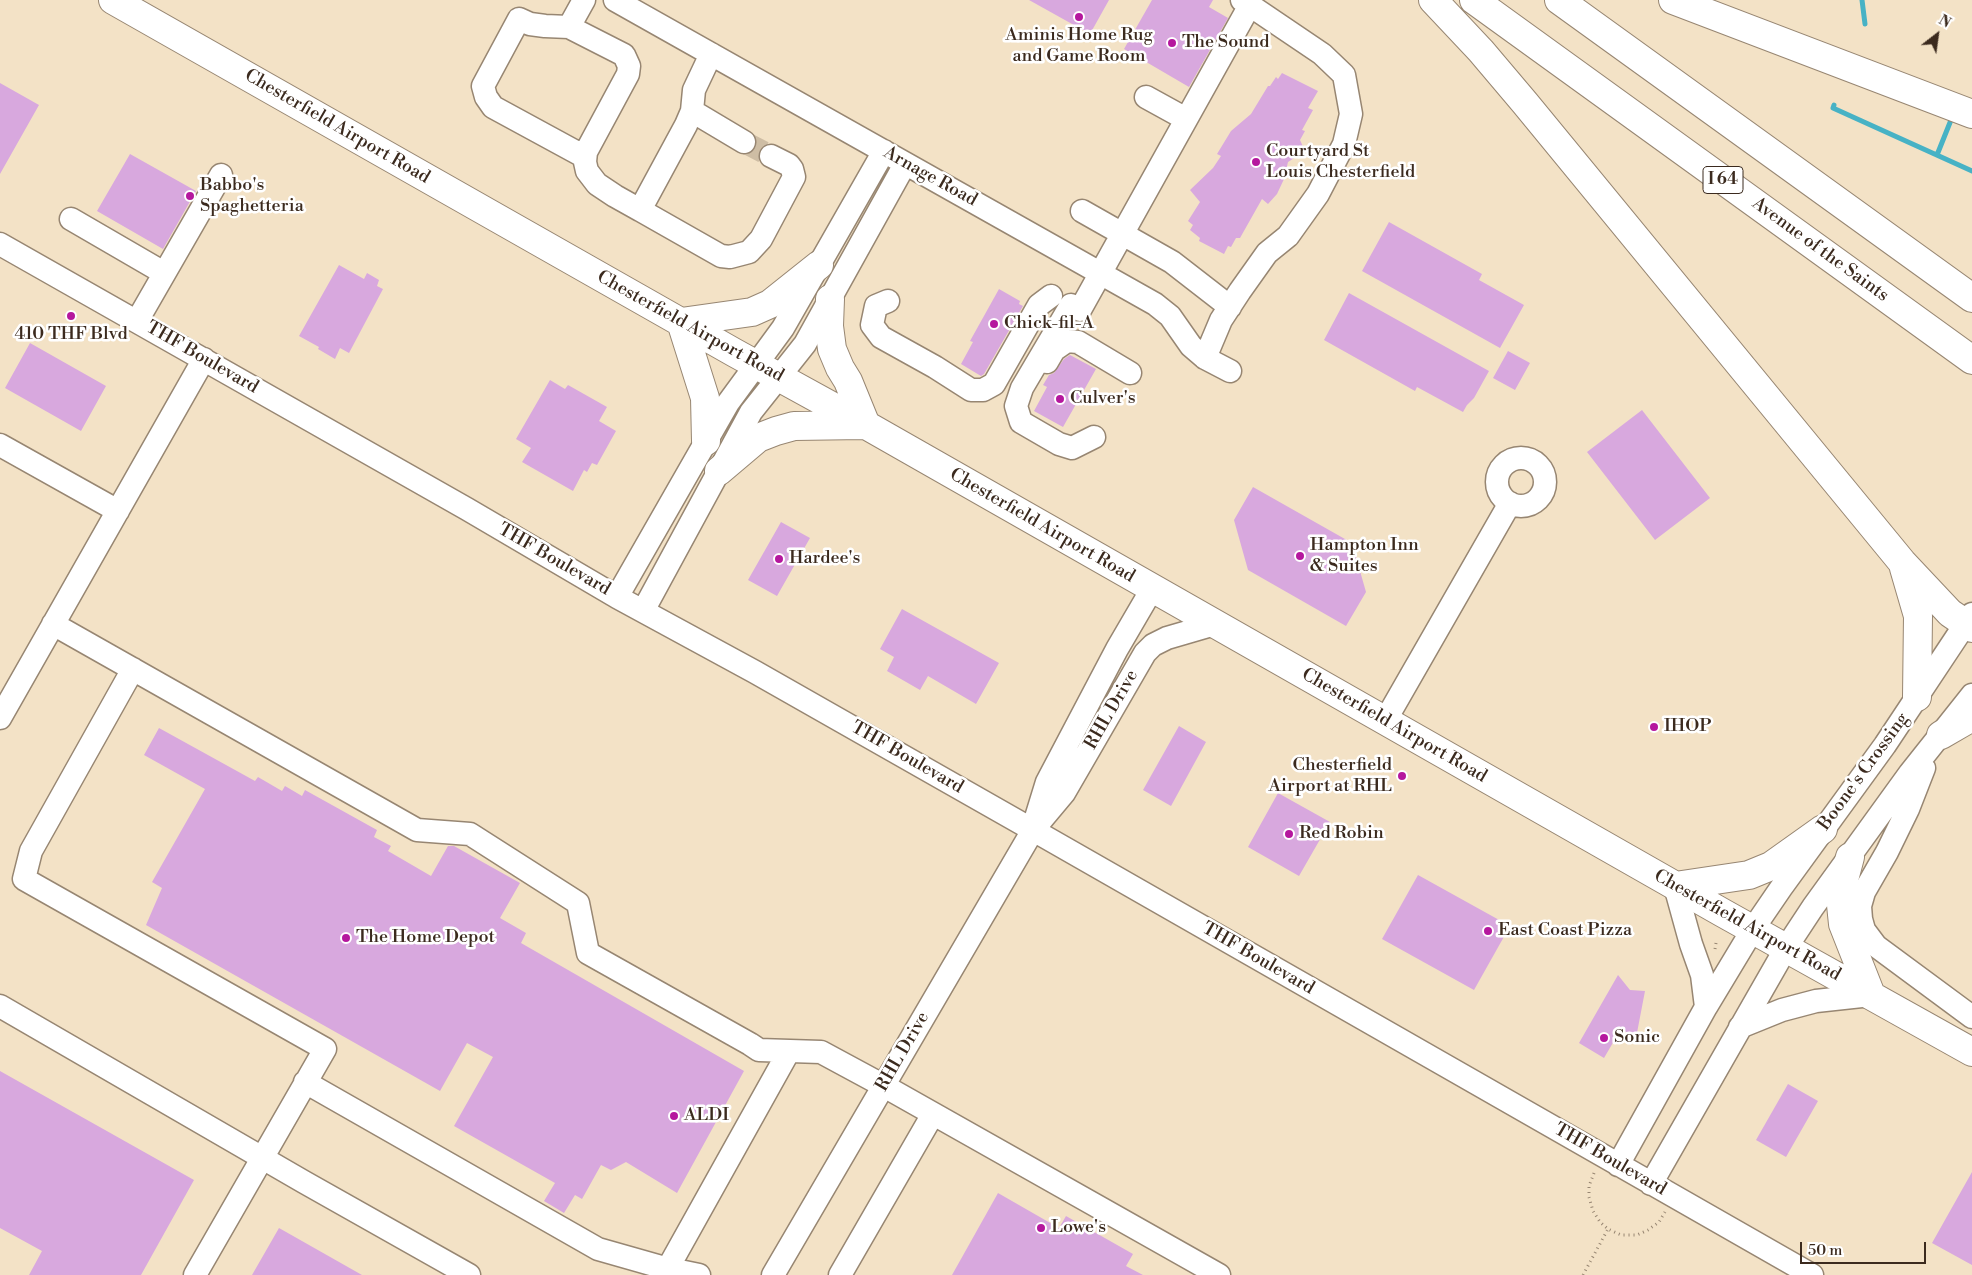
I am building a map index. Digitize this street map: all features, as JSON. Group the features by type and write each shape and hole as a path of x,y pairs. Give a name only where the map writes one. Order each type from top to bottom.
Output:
{"main road":[{"name":"Chesterfield Airport Road","path":"113,0 755,365 866,425 1675,886 1972,1052"},
{"path":"1433,0 1481,51 1519,96 1902,562 1950,613 1970,622"},
{"name":"Avenue of the Saints","path":"1474,0 1972,360"},
{"path":"1559,0 1972,298"},
{"path":"1674,0 1972,114"},
{"path":"706,441 705,398 681,322 752,312 770,304 819,266"},
{"path":"719,471 758,438 776,431 794,426 866,425 848,381 832,349 829,326 830,298"},
{"path":"1902,562 1918,616 1917,697"},
{"path":"1937,739 1972,717"},
{"path":"1675,886 1749,875 1771,866 1823,829"},
{"path":"1850,857 1840,895 1843,924 1871,995"}],"street":[{"path":"569,26 584,0"},
{"name":"Arnage Road","path":"615,0 1155,304 1170,316 1191,346 1205,358 1230,371"},
{"path":"1094,437 1072,448 1059,444 1022,422 1016,406 1022,388 1067,304 1100,273 1186,119 1246,2 1322,54 1344,75 1352,114 1344,144 1318,194 1288,236 1267,253 1221,320 1205,358"},
{"path":"585,157 493,107 486,97 483,86 484,80 519,20 545,26 569,26 624,55 629,66 628,74 586,152 585,157 584,162 587,171 597,184 615,196 721,256 730,258 749,252 761,239 794,177 789,165 771,156"},
{"path":"640,210 679,141 692,111 694,90 711,54"},
{"path":"1146,97 1186,119"},
{"path":"692,111 744,142"},
{"path":"617,597 728,403 783,328 884,151"},
{"path":"643,611 751,412 805,344 906,164"},
{"path":"137,321 220,175"},
{"path":"1082,211 1172,262 1230,307"},
{"path":"71,219 164,273"},
{"name":"THF Boulevard","path":"0,244 467,509 617,597 769,680 1812,1275"},
{"path":"888,301 876,306 872,325 881,337 935,367 971,390 983,390 994,384 1039,305 1067,304"},
{"path":"1022,422 1028,397 1049,358 1060,344 1068,340 1078,342 1130,373"},
{"path":"0,718 204,359"},
{"path":"0,445 118,511"},
{"path":"1385,721 1510,503"},
{"name":"RHL Drive","path":"1033,830 1047,782 1117,648 1152,588"},
{"name":"Boone's Crossing","path":"1611,1161 1753,930 1970,622"},
{"path":"54,624 417,830 470,834 578,902 588,953 759,1050 821,1052 1219,1275"},
{"name":"RHL Drive","path":"773,1275 1033,830 1064,793 1145,653 1153,645 1167,638 1215,624"},
{"path":"133,669 31,851 24,879 324,1049 195,1275"},
{"path":"1651,1184 1786,948 1850,857 1972,695"},
{"path":"1937,739 1908,809 1887,852 1864,892 1860,906 1861,919 1864,930 1876,946 1972,1017"},
{"path":"1675,886 1691,944 1702,974 1706,1007"},
{"path":"1740,1027 1782,1010 1816,1001 1871,995"},
{"path":"0,1006 469,1275"},
{"path":"668,1268 789,1051"},
{"path":"305,1082 598,1249 699,1275"},
{"path":"840,1275 933,1114"}],"path":[{"path":"1611,1161 1589,1186 1589,1197 1596,1217 1608,1229 1621,1235 1637,1234 1648,1230 1659,1222 1673,1196"},
{"path":"1583,1275 1608,1229"}],"building":[{"name":"Aminis Home Rug and Game Room","path":"1029,0 1109,0 1090,34"},
{"path":"1152,0 1213,0 1209,7 1228,18 1189,87 1124,49"},
{"name":"Courtyard St Louis Chesterfield","path":"1282,73 1318,91 1308,108 1313,110 1302,130 1305,131 1300,140 1305,151 1288,162 1284,179 1277,194 1268,204 1262,199 1240,238 1236,238 1231,247 1228,246 1224,254 1199,241 1200,238 1190,230 1193,225 1188,221 1200,202 1190,190 1213,168 1221,156 1217,154 1231,131 1251,114 1268,86 1276,77 1278,79"},
{"path":"0,83 39,105 0,174"},
{"path":"130,154 196,191 163,249 97,211"},
{"path":"1389,222 1482,274 1479,280 1524,305 1500,348 1362,271"},
{"path":"339,265 364,279 367,273 379,280 377,286 383,289 349,353 340,348 335,359 299,336"},
{"path":"999,289 1020,301 1019,304 1023,306 984,374 981,376 961,364 973,342 970,341"},
{"path":"1349,293 1489,371 1474,398 1463,412 1417,387 1415,391 1324,340"},
{"path":"30,343 106,386 81,431 5,388"},
{"path":"1508,351 1530,363 1515,390 1493,378"},
{"name":"Culver's","path":"1070,355 1096,369 1063,427 1034,411 1047,387 1043,385 1049,375 1054,373 1064,359"},
{"path":"550,380 565,389 568,385 607,407 599,421 616,431 597,465 592,463 587,472 584,470 573,491 522,462 531,448 516,439"},
{"path":"1642,410 1710,498 1655,540 1587,452"},
{"name":"Hampton Inn & Suites","path":"1253,487 1352,543 1366,592 1346,626 1248,570 1234,520"},
{"name":"Hardee's","path":"781,522 810,538 777,596 748,580"},
{"path":"902,609 999,663 976,704 928,676 920,690 887,671 894,657 880,649"},
{"path":"1179,726 1206,742 1171,806 1143,790"},
{"path":"159,728 255,781 258,777 282,791 285,786 302,796 305,790 377,830 374,837 391,846 388,851 431,876 448,846 454,846 520,883 500,918 526,933 521,943 744,1071 677,1193 626,1162 611,1170 601,1165 582,1199 575,1195 564,1213 544,1201 555,1183 454,1126 493,1057 467,1043 440,1091 146,925 162,888 152,882 205,789 144,755"},
{"name":"Red Robin","path":"1278,793 1330,822 1299,876 1248,847"},
{"path":"1418,875 1510,926 1474,990 1382,939"},
{"path":"1618,975 1630,990 1645,991 1636,1038 1621,1029 1604,1058 1579,1043"},
{"path":"0,1071 194,1180 141,1275 29,1275 42,1251 0,1228"},
{"path":"1788,1084 1818,1101 1786,1157 1756,1140"},
{"path":"1972,1172 1972,1265 1932,1243"},
{"path":"998,1193 1059,1228 1066,1216 1133,1254 1126,1266 1143,1275 952,1275"},
{"path":"279,1228 362,1275 252,1275"}],"waterway":[{"path":"1862,0 1865,24"},
{"path":"1834,105 1833,108 1972,171"},
{"path":"1937,155 1951,120"}],"tunnel":[{"path":"744,142 771,156"}],"place":[{"name":"Aminis Home Rug and Game Room","path":"1079,17"},
{"name":"The Sound","path":"1172,43"},
{"name":"Courtyard St Louis Chesterfield","path":"1256,162"},
{"name":"Babbo's Spaghetteria","path":"190,196"},
{"name":"410 THF Blvd","path":"71,316"},
{"name":"Chick-fil-A","path":"994,324"},
{"name":"Culver's","path":"1060,399"},
{"name":"Hampton Inn & Suites","path":"1300,556"},
{"name":"Hardee's","path":"779,559"},
{"name":"IHOP","path":"1654,727"},
{"name":"Chesterfield Airport at RHL","path":"1402,776"},
{"name":"Red Robin","path":"1289,834"},
{"name":"East Coast Pizza","path":"1488,931"},
{"name":"The Home Depot","path":"346,938"},
{"name":"Sonic","path":"1604,1038"},
{"name":"ALDI","path":"674,1116"},
{"name":"Lowe's","path":"1041,1228"}]}
